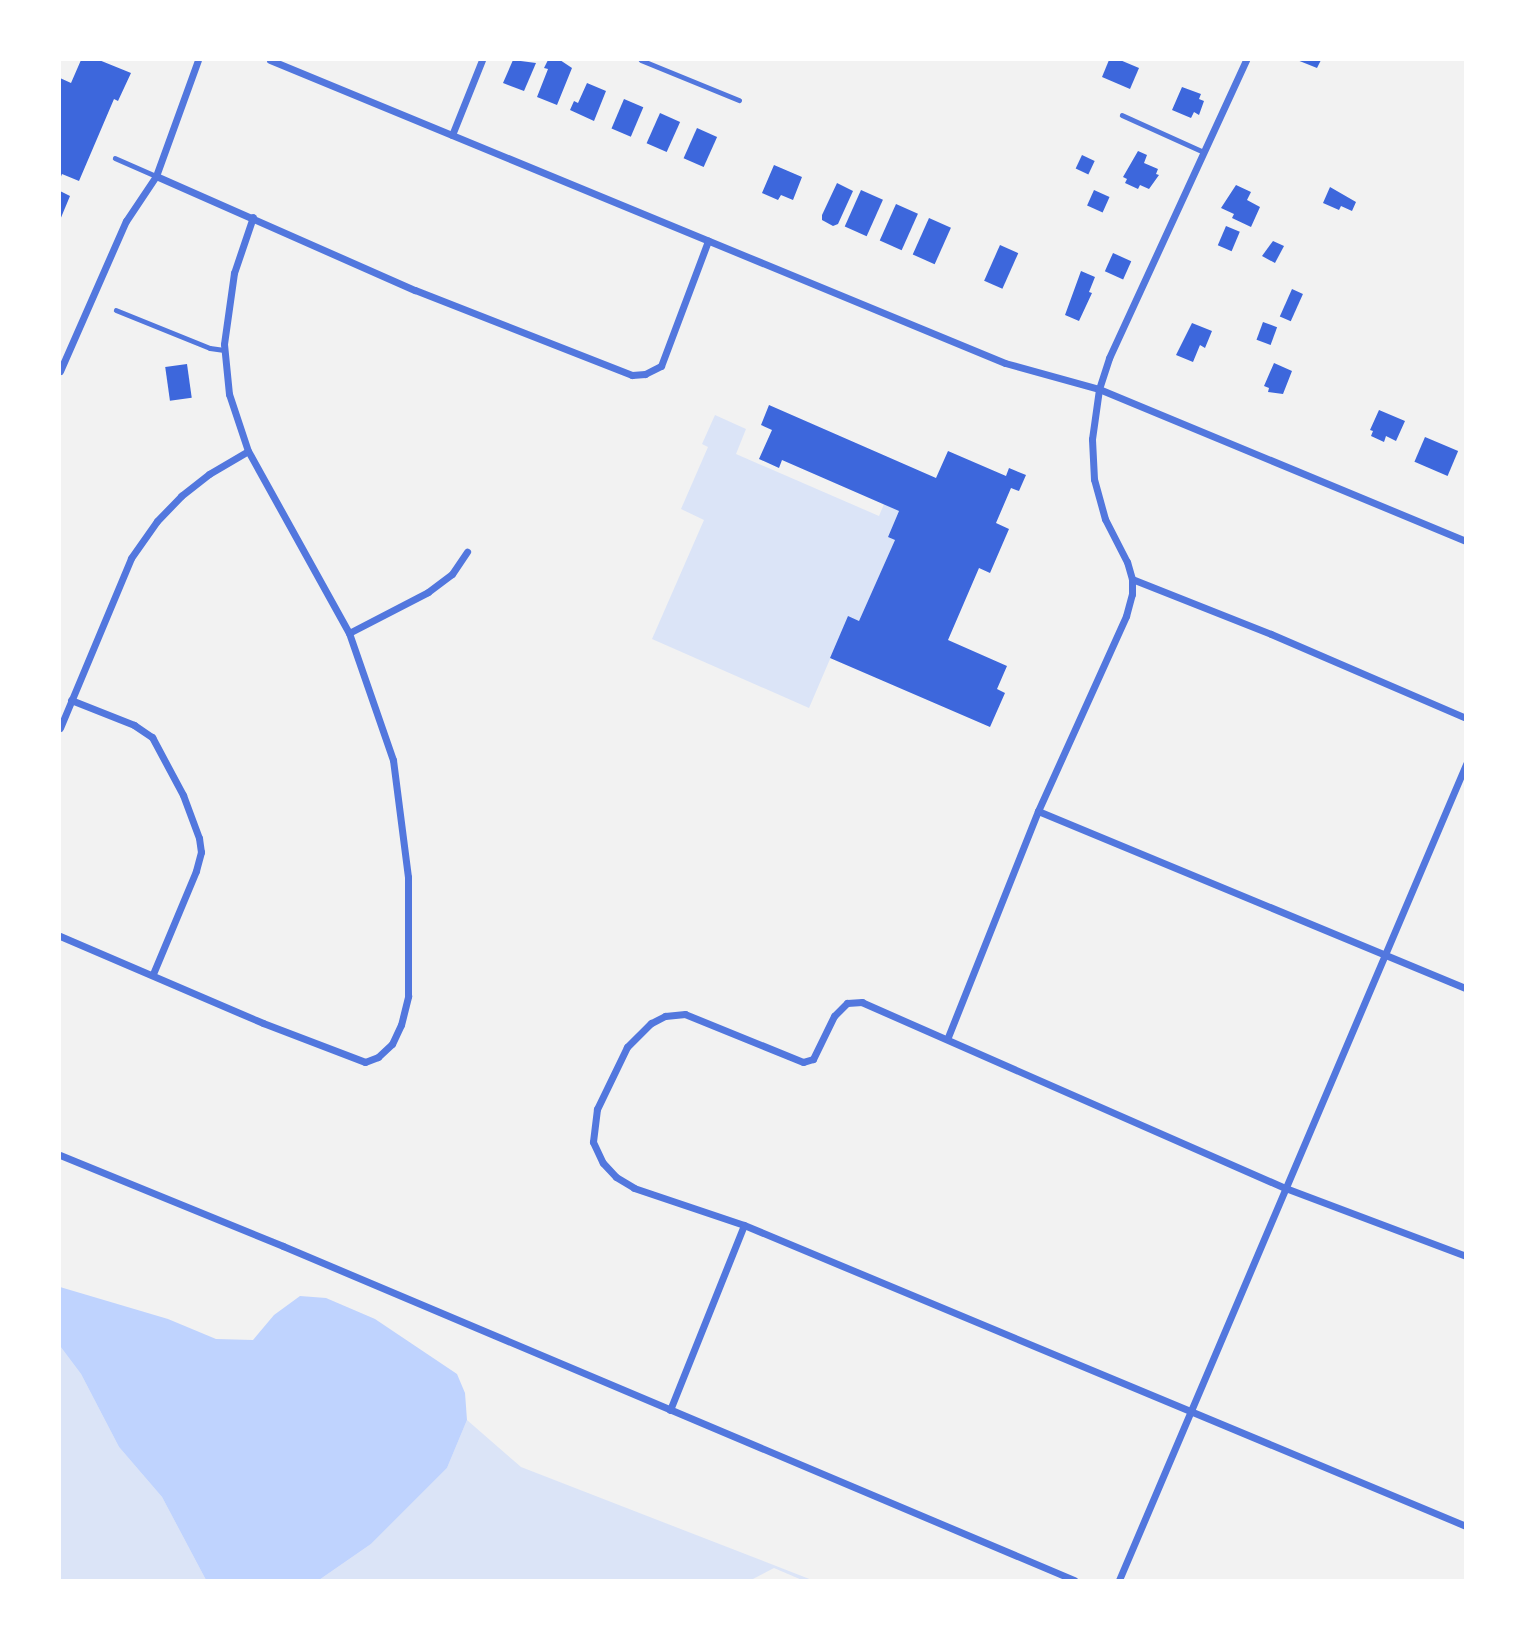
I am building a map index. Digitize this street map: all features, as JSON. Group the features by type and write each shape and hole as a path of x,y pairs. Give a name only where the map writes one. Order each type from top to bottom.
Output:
{"street":[{"path":"60,370 126,221 156,176 198,60"},
{"path":"270,60 1005,363 1099,389 1465,541"},
{"path":"452,135 482,60"},
{"path":"948,1037 1038,811 1126,616 1132,594 1132,579 1127,562 1105,519 1094,480 1091,439 1099,389 1109,358 1245,60"},
{"path":"156,176 415,290 632,375 662,366 708,241"},
{"path":"60,936 365,1062 378,1057 392,1044 408,996 408,877 393,760 349,632 248,451 229,394 225,350 234,273 253,217"},
{"path":"60,729 131,558 157,521 181,496 209,474 248,451"},
{"path":"349,632 428,592 452,574 467,552"},
{"path":"1132,579 1271,634 1465,718"},
{"path":"71,700 134,725 152,737 183,795 199,838 201,852 196,871 153,974"},
{"path":"1119,1580 1465,764"},
{"path":"1038,811 1465,988"},
{"path":"1465,1256 1285,1188 948,1037 862,1002 847,1003 834,1016 813,1059 803,1062 685,1014 665,1016 651,1023 627,1047 610,1077 597,1109 593,1142 603,1163 616,1177 634,1188 744,1225 1465,1526"},
{"path":"60,1155 283,1246 1074,1580"},
{"path":"670,1410 744,1225"}],"lane":[{"path":"641,60 739,100"},
{"path":"1122,115 1205,152"},
{"path":"114,158 156,176"},
{"path":"116,310 210,348 225,350"}],"shaded area":[{"path":"715,415 746,429 736,454 879,516 884,504 899,511 888,537 895,540 859,621 848,617 809,708 652,639 704,520 681,509 708,447 702,444"},
{"path":"60,1346 81,1374 119,1447 162,1497 206,1580 60,1580"},
{"path":"467,1420 521,1467 812,1580 802,1580 774,1568 751,1580 319,1580 371,1544 447,1468"}],"water":[{"path":"60,1287 168,1319 216,1339 253,1340 274,1315 300,1296 326,1298 375,1319 457,1374 465,1393 467,1420 447,1468 371,1544 319,1580 206,1580 162,1497 119,1447 81,1374 60,1346"}],"building":[{"path":"81,60 99,60 131,73 118,101 114,99 79,181 62,174 60,179 60,78 71,83"},
{"path":"513,60 536,63 524,91 503,83"},
{"path":"548,60 560,60 572,68 557,105 537,97 548,69 544,68"},
{"path":"1109,60 1120,60 1139,68 1130,89 1102,77"},
{"path":"1297,60 1321,60 1317,68"},
{"path":"587,83 606,91 594,121 570,110 574,101 578,103"},
{"path":"1182,87 1201,94 1199,99 1204,101 1199,115 1194,112 1191,118 1172,110"},
{"path":"624,99 643,107 631,137 611,128"},
{"path":"660,113 680,122 667,152 647,143"},
{"path":"697,128 717,137 704,167 684,158"},
{"path":"1138,151 1147,155 1144,163 1158,169 1156,174 1159,175 1149,189 1140,185 1138,189 1125,183 1127,179 1123,177"},
{"path":"1082,155 1095,161 1088,175 1076,169"},
{"path":"774,165 802,177 793,200 781,195 778,200 762,193"},
{"path":"837,183 853,191 838,224 833,226 822,220 822,215"},
{"path":"1236,185 1251,192 1247,200 1260,207 1251,227 1232,218 1234,214 1221,208"},
{"path":"1330,187 1356,202 1352,211 1341,206 1339,210 1323,203"},
{"path":"861,190 883,200 867,236 845,227"},
{"path":"1094,190 1110,197 1103,212 1087,206"},
{"path":"60,191 70,196 60,220"},
{"path":"896,204 918,214 902,250 880,241"},
{"path":"929,218 951,228 935,264 913,255"},
{"path":"1226,226 1240,232 1232,251 1218,245"},
{"path":"1273,241 1284,246 1275,263 1262,256"},
{"path":"1000,245 1018,253 1002,289 984,281"},
{"path":"1113,253 1131,261 1123,279 1105,271"},
{"path":"1081,271 1095,277 1089,292 1092,293 1079,321 1065,315"},
{"path":"1292,289 1303,294 1291,321 1280,316"},
{"path":"1263,322 1277,327 1271,345 1257,340"},
{"path":"1192,323 1212,331 1205,348 1200,345 1193,362 1176,355"},
{"path":"1274,363 1292,371 1283,394 1268,392 1269,388 1264,386"},
{"path":"187,364 192,398 170,401 165,367"},
{"path":"769,405 936,478 948,451 1006,476 1009,468 1026,475 1019,491 1011,488 996,523 1009,529 990,573 979,568 948,640 1007,666 997,689 1005,693 990,727 830,658 848,616 859,621 895,540 888,537 899,511 782,460 779,468 759,459 772,430 761,425"},
{"path":"1379,410 1405,421 1396,441 1386,436 1384,442 1371,436 1373,431 1370,430"},
{"path":"1425,437 1458,451 1448,476 1414,462"}]}
